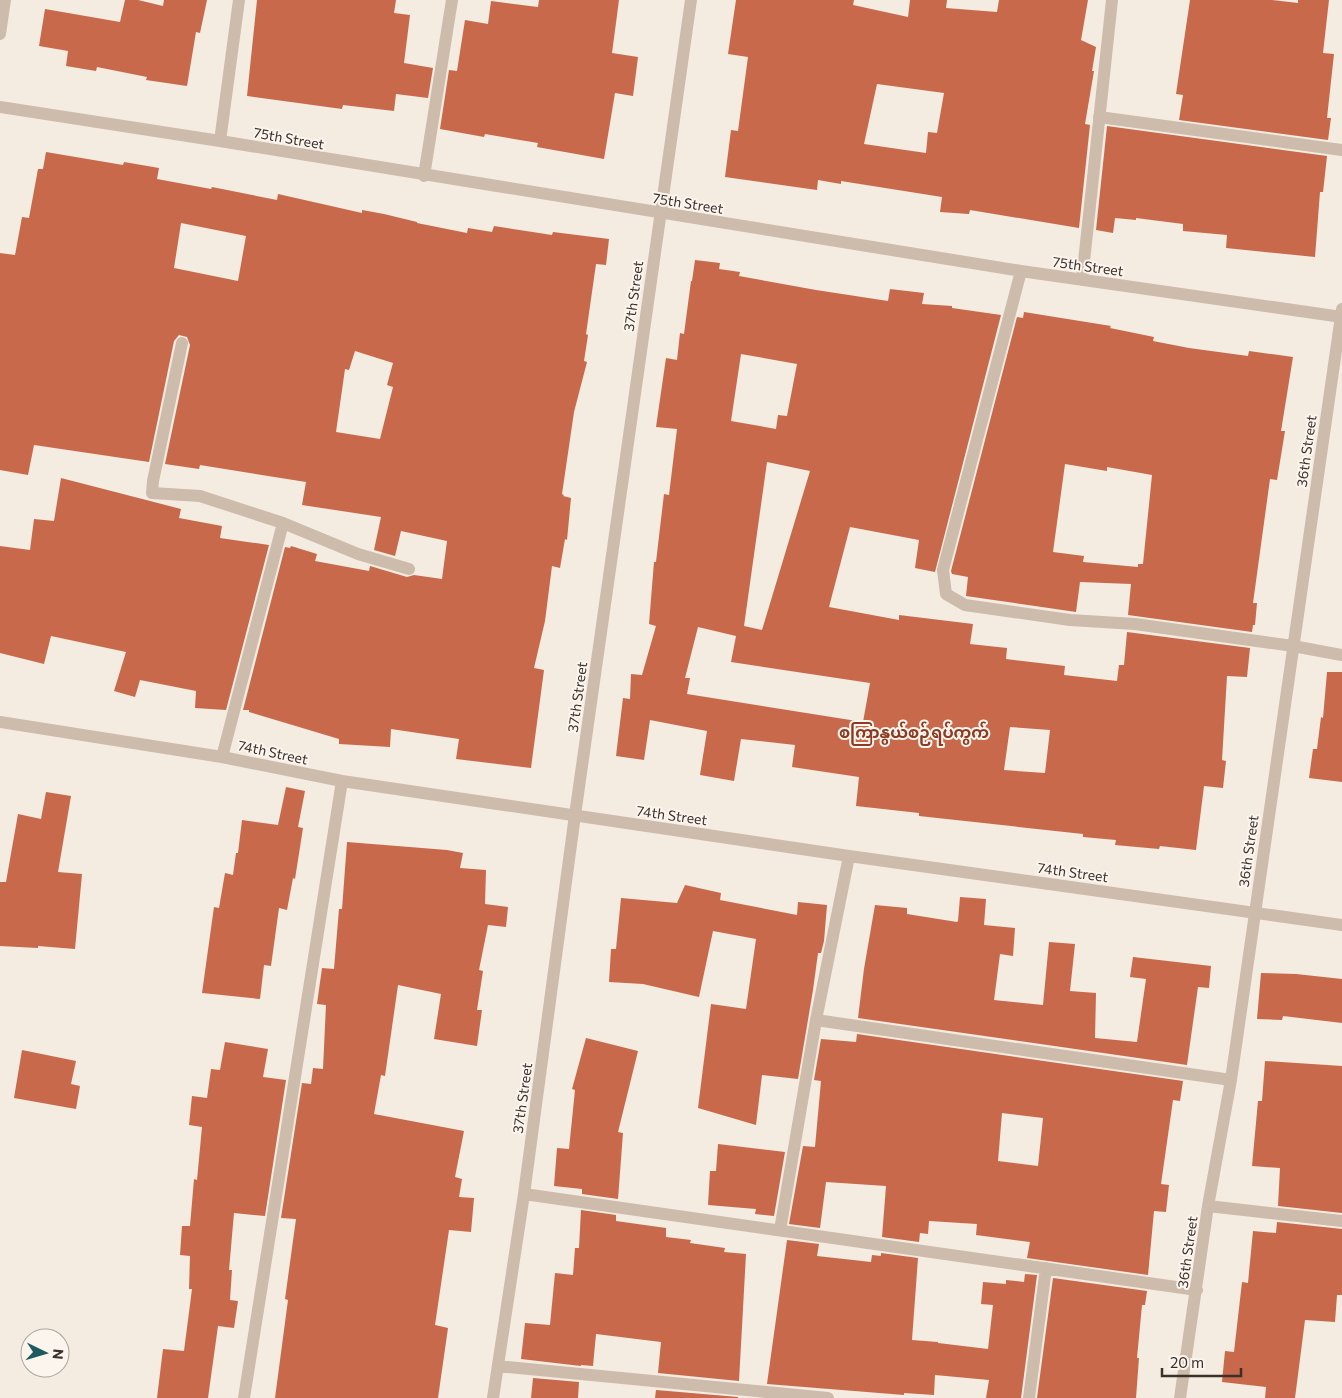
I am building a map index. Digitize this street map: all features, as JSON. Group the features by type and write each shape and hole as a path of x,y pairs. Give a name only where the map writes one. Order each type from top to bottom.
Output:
{"street":[{"path":"0,34 5,0"},
{"path":"220,141 239,0"},
{"path":"424,176 452,0"},
{"name":"37th Street","path":"494,1398 691,0"},
{"path":"1082,280 1112,0"},
{"name":"75th Street","path":"0,107 1021,271 1342,314"},
{"path":"1099,117 1342,150"},
{"path":"1021,271 943,570 946,594 965,605 1070,620 1135,624 1293,646 1342,655"},
{"name":"36th Street","path":"1180,1398 1208,1206 1231,1080 1342,314"},
{"path":"182,343 152,493 200,496 283,522 358,554 409,569"},
{"path":"222,757 283,522"},
{"name":"74th Street","path":"0,722 222,757 342,782 1342,925"},
{"path":"244,1398 342,782"},
{"path":"780,1230 816,1020 849,856"},
{"path":"816,1020 1231,1080"},
{"path":"524,1194 1196,1290"},
{"path":"1208,1206 1342,1221"},
{"path":"1029,1398 1046,1268"},
{"path":"498,1366 828,1398"}],"building":[{"path":"125,0 138,0 163,6 164,0 207,0 200,33 196,32 187,86 146,80 147,77 97,67 96,71 66,66 68,51 39,46 45,9 120,22"},
{"path":"257,0 396,0 394,13 410,15 404,63 433,68 428,98 396,94 394,111 343,105 342,109 247,96"},
{"path":"539,0 619,0 612,53 638,57 633,96 615,93 604,159 537,147 538,143 485,134 484,137 440,129 449,70 457,71 465,20 488,24 491,1 538,7"},
{"path":"736,0 854,0 853,5 908,17 910,0 947,0 946,8 997,12 999,0 1088,0 1081,40 1096,47 1085,124 1090,125 1079,228 970,210 969,214 940,212 942,197 841,181 841,184 818,180 817,190 725,177 731,130 738,131 748,57 728,54","holes":["877,84 944,93 937,133 928,132 926,153 864,144"]},
{"path":"1190,0 1272,0 1298,3 1298,0 1329,0 1323,53 1334,54 1327,118 1331,118 1328,140 1179,120 1183,95 1176,94"},
{"path":"1107,126 1327,156 1323,192 1320,192 1315,257 1226,248 1227,235 1183,231 1183,224 1136,218 1136,220 1115,218 1113,233 1096,230"},
{"path":"46,152 123,165 124,162 159,168 157,179 211,189 212,187 277,200 278,194 362,213 362,210 384,214 467,233 468,228 492,232 494,226 552,235 553,232 609,239 606,265 596,264 586,334 588,335 584,361 587,362 574,412 562,494 571,498 567,540 565,539 560,568 552,566 545,621 534,668 544,670 531,768 456,759 459,739 391,729 390,747 339,744 339,739 249,712 249,710 243,710 285,547 290,548 291,546 317,554 315,561 369,571 370,566 407,577 414,575 442,579 447,541 401,531 395,556 374,550 381,517 302,505 306,482 200,465 199,469 165,464 190,345 187,337 179,335 174,341 149,462 34,445 28,475 0,470 0,253 15,255 22,217 29,218 38,169 43,169","holes":["181,223 246,236 238,281 174,268","355,351 393,363 387,385 393,387 380,439 336,432 345,369 349,370"]},
{"path":"695,260 720,263 719,269 740,272 739,276 816,290 888,301 890,289 924,293 922,304 952,306 952,308 1001,315 935,572 915,568 919,540 850,527 829,607 899,620 899,615 973,624 970,644 1007,648 1006,659 1065,666 1064,675 1117,681 1119,665 1124,665 1127,632 1250,648 1247,677 1227,676 1222,760 1226,761 1223,788 1204,786 1196,850 1160,846 1159,849 1115,845 1116,840 1083,837 1083,834 919,816 919,813 856,806 859,777 792,767 795,745 741,739 734,781 700,775 707,731 650,720 644,760 616,756 623,698 630,699 631,674 642,675 656,626 649,624 654,562 656,562 664,494 669,495 677,429 656,427 666,358 677,360 680,333 684,334","holes":["741,354 797,364 787,416 778,415 776,429 731,421","767,462 810,471 762,630 744,626","698,627 736,636 731,662 870,683 863,722 687,694 690,678 685,678","1010,727 1050,730 1045,773 1004,770"]},
{"path":"1024,312 1111,326 1110,328 1154,337 1153,341 1189,348 1248,356 1249,351 1293,357 1281,431 1285,431 1277,480 1270,479 1253,603 1257,603 1255,625 1253,625 1252,632 1128,615 1131,584 1080,582 1076,612 966,596 968,577 952,574 951,571 1017,317 1023,318","holes":["1065,464 1107,471 1107,467 1152,475 1143,564 1138,564 1138,567 1083,562 1084,556 1053,552"]},
{"path":"61,478 181,509 179,518 222,526 220,538 269,545 226,710 195,708 196,691 140,680 135,697 114,691 126,652 51,636 44,664 0,653 0,546 30,550 34,519 54,521"},
{"path":"1327,672 1342,672 1342,782 1309,778 1313,749 1317,749 1321,717 1323,718"},
{"path":"286,787 305,791 298,827 303,828 295,879 293,878 287,910 279,908 271,966 264,965 260,999 202,993 214,907 219,908 225,873 233,875 242,820 278,825"},
{"path":"46,792 71,796 58,872 82,874 75,949 38,946 38,948 0,946 0,882 6,882 18,814 41,819"},
{"path":"347,842 463,853 460,868 486,870 485,904 508,907 506,927 488,925 479,970 483,971 477,1010 482,1010 477,1046 434,1039 441,994 398,985 385,1076 381,1075 374,1114 464,1131 455,1177 462,1179 459,1197 474,1198 471,1232 449,1230 435,1325 448,1328 438,1398 275,1398 288,1300 285,1299 296,1219 281,1218 302,1083 311,1084 313,1068 323,1069 326,1005 317,1004 322,968 334,969 339,909 342,909"},
{"path":"685,885 721,893 720,900 797,915 798,902 827,905 824,941 821,953 818,953 798,1079 762,1075 756,1125 698,1108 711,1004 746,1009 756,939 713,931 699,997 643,984 609,982 611,949 616,949 621,898 677,903"},
{"path":"960,897 986,899 984,925 1015,928 1013,956 1000,954 994,1000 1043,1005 1049,942 1075,944 1070,991 1096,993 1095,1038 1137,1042 1146,979 1130,977 1133,957 1211,966 1209,988 1198,987 1187,1065 858,1018 875,905 907,908 907,914 957,922"},
{"path":"1261,973 1296,974 1342,979 1342,1023 1283,1016 1282,1020 1257,1019"},
{"path":"857,1034 1183,1081 1180,1101 1173,1100 1161,1184 1169,1185 1166,1212 1154,1211 1148,1275 1027,1258 1030,1242 976,1235 977,1224 929,1221 928,1234 920,1233 919,1242 882,1237 886,1186 826,1182 820,1228 789,1224 803,1146 815,1147 821,1081 814,1080 821,1039 856,1042","holes":["1002,1113 1043,1118 1038,1166 998,1161"]},
{"path":"586,1038 638,1051 618,1132 623,1133 618,1199 582,1194 582,1189 554,1186 557,1148 569,1149 575,1090 572,1089"},
{"path":"225,1042 268,1049 263,1077 286,1080 265,1216 234,1213 229,1270 232,1270 230,1300 238,1301 234,1328 218,1326 208,1398 157,1398 163,1349 184,1351 192,1289 189,1289 190,1256 180,1255 182,1226 190,1226 194,1179 197,1180 202,1127 189,1125 192,1096 207,1098 211,1069 220,1070"},
{"path":"22,1050 76,1061 71,1084 80,1086 76,1109 14,1098"},
{"path":"1265,1061 1342,1066 1342,1213 1278,1206 1280,1168 1252,1166 1258,1101 1262,1101"},
{"path":"718,1144 785,1152 774,1216 755,1214 756,1209 708,1205 710,1171 716,1171"},
{"path":"581,1210 616,1215 616,1221 666,1228 666,1237 691,1240 690,1243 725,1248 724,1252 746,1254 739,1381 658,1373 661,1342 596,1334 593,1366 521,1359 525,1323 550,1325 555,1273 573,1275 575,1248 579,1248"},
{"path":"1277,1222 1342,1229 1342,1295 1337,1295 1335,1322 1305,1320 1295,1398 1265,1398 1266,1387 1222,1382 1225,1351 1234,1352 1242,1282 1248,1283 1253,1231 1276,1233"},
{"path":"787,1240 819,1244 817,1256 871,1262 872,1255 881,1256 881,1253 918,1258 912,1340 988,1349 993,1305 981,1304 983,1282 1006,1284 1006,1280 1024,1282 1025,1274 1037,1275 1021,1398 986,1398 989,1380 935,1375 934,1395 904,1393 904,1395 767,1384"},
{"path":"1053,1278 1147,1291 1145,1305 1142,1305 1137,1358 1139,1358 1136,1398 1037,1398"},
{"path":"533,1378 579,1382 578,1398 531,1398"},
{"path":"656,1390 738,1397 738,1398 655,1398"}],"district":[{"name":"စကြာနွယ်စဉ်ရပ်ကွက်","path":"914,731"}]}
